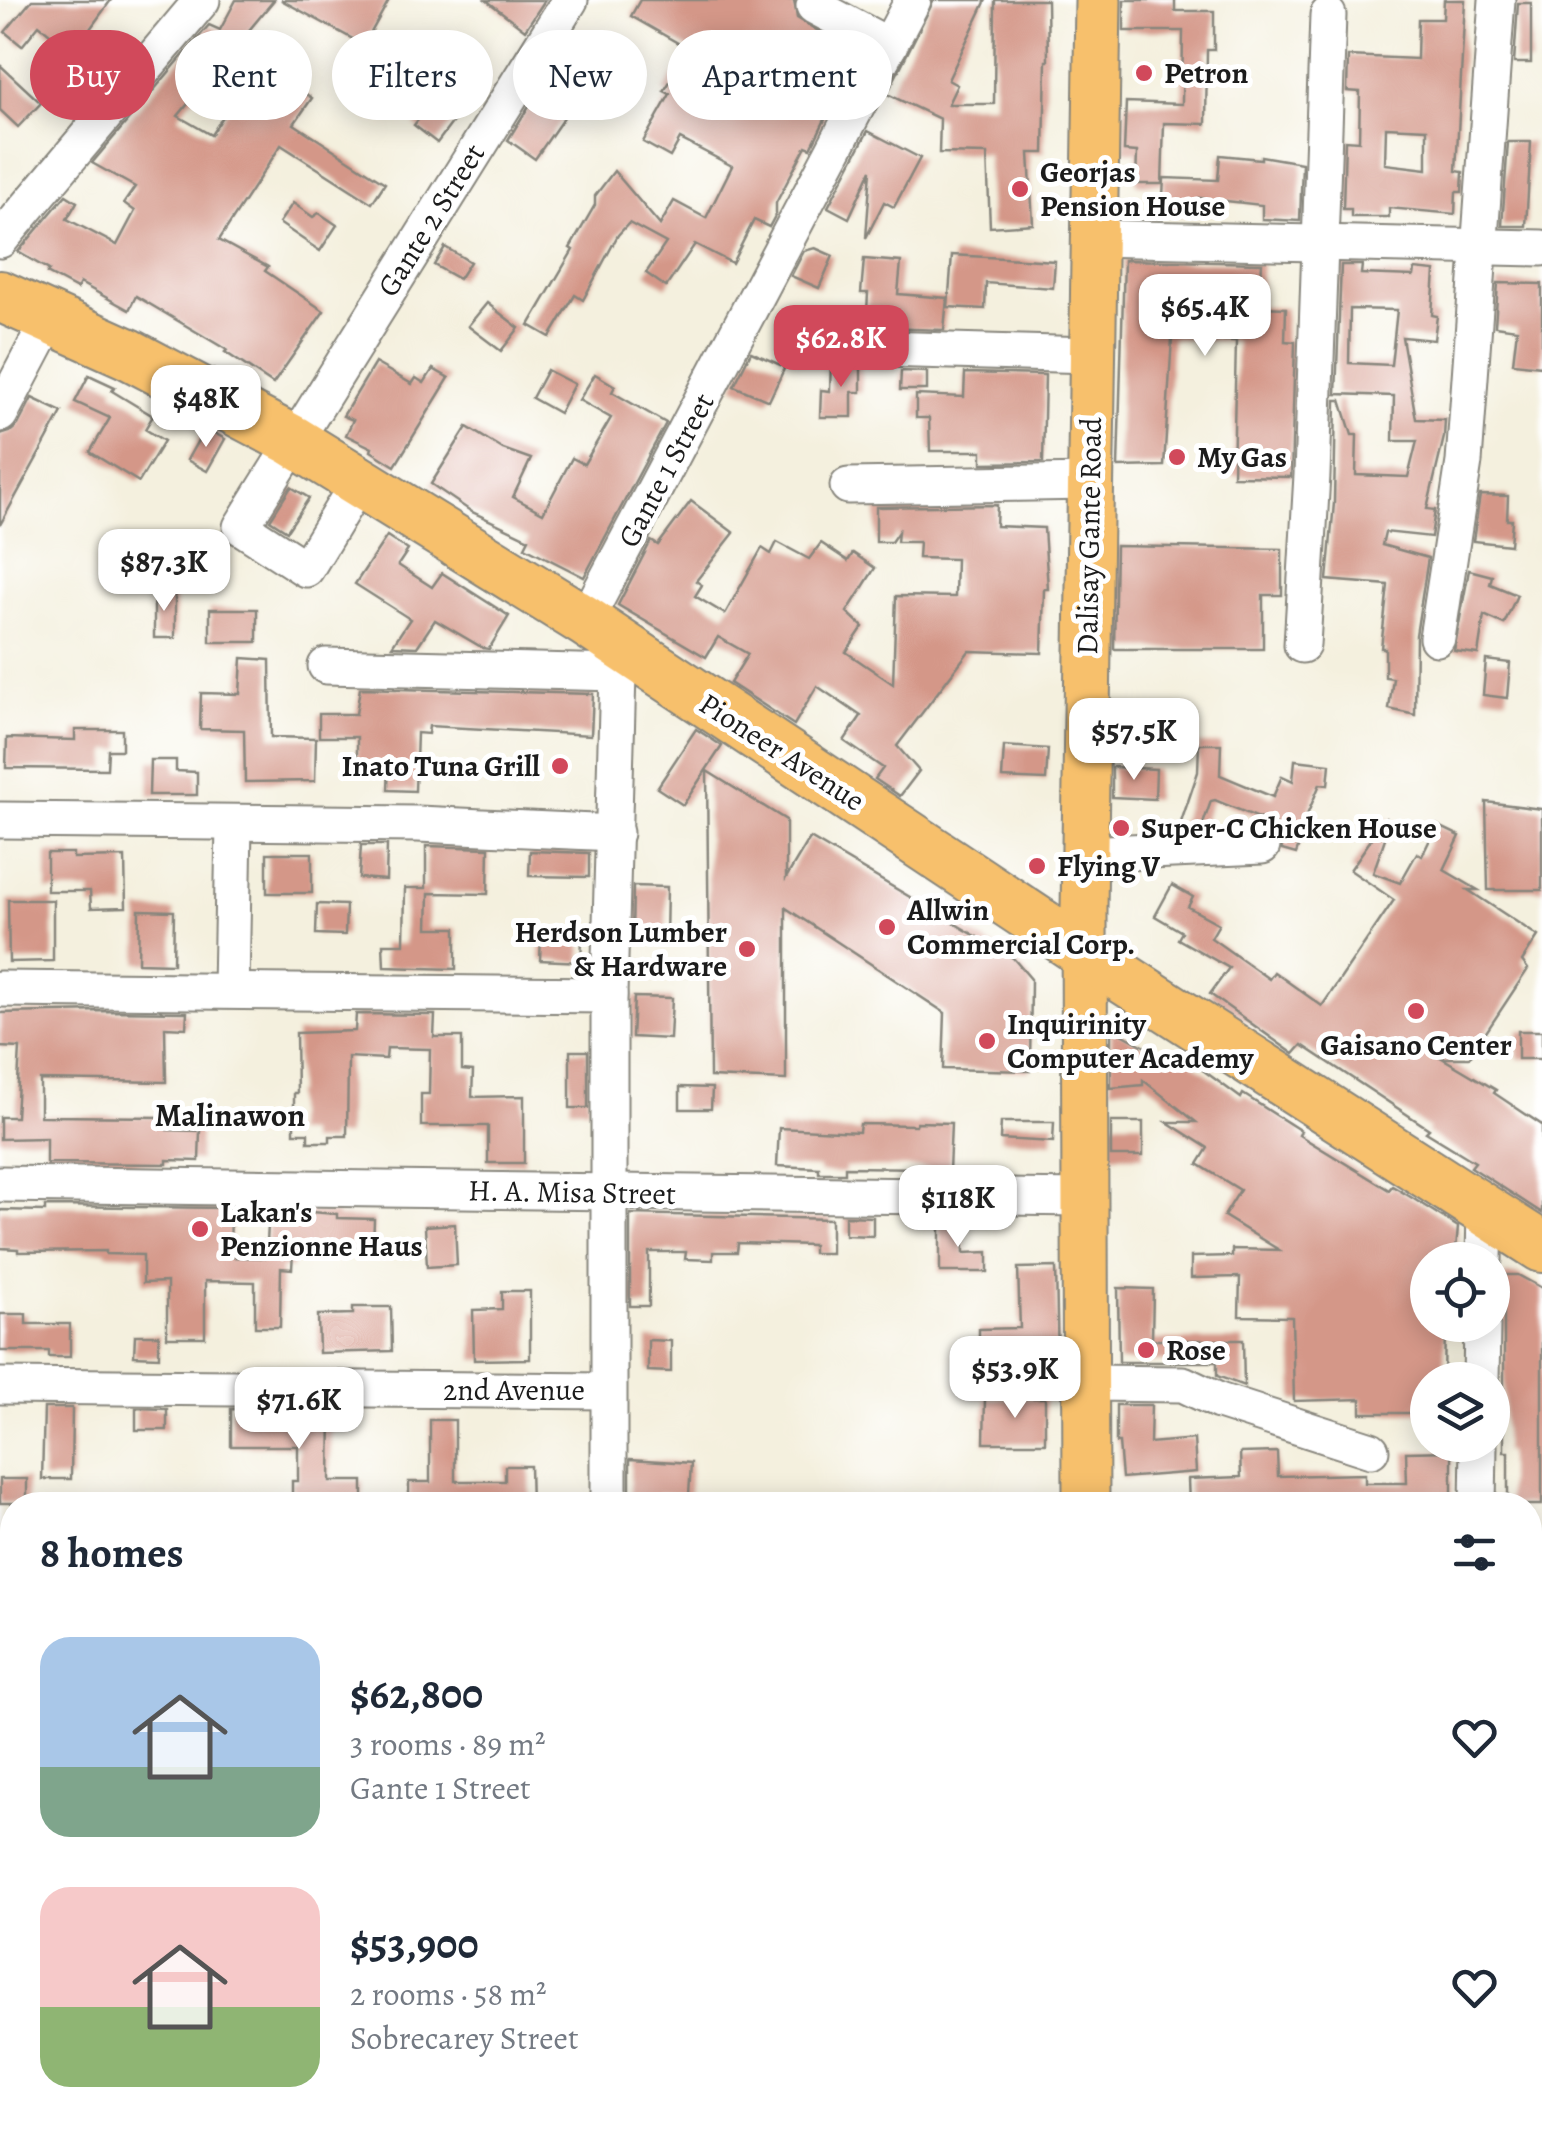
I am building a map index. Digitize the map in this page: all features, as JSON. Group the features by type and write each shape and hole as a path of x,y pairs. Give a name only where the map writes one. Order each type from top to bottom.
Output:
{"highway":[{"name":"Pioneer Avenue","path":"15,308 129,354 292,440 359,481 585,622 625,662 1084,951 1542,1247"}],"main road":[{"name":"Dalisay Gante Road","path":"1086,1492 1084,854 1098,0"}],"street":[{"path":"5,226 202,0"},
{"name":"Gante 2 Street","path":"359,481 306,569 240,527 570,0"},
{"name":"Gante 1 Street","path":"892,40 913,0"},
{"path":"1436,638 1464,462 1497,0"},
{"path":"814,6 859,30"},
{"path":"1302,645 1328,15"},
{"name":"Gante 1 Street","path":"585,622 850,120"},
{"path":"1092,238 1542,248"},
{"path":"0,414 15,308"},
{"path":"882,349 1091,355"},
{"path":"848,486 1089,482"},
{"path":"326,666 625,662 609,996 608,1492"},
{"path":"0,820 418,824 615,833"},
{"path":"232,990 234,824"},
{"path":"1084,854 1262,846"},
{"path":"0,988 609,996"},
{"name":"H. A. Misa Street","path":"0,1184 1084,1198"},
{"path":"1484,1242 1485,1209"},
{"path":"1087,1383 1183,1384 1219,1401 1371,1450"},
{"name":"2nd Avenue","path":"0,1386 608,1391"},
{"path":"1478,1492 1479,1462"}],"building":[{"path":"32,0 111,0 91,30 45,30 39,25 30,30 22,46 5,32"},
{"path":"236,0 274,0 249,30 220,30"},
{"path":"281,0 389,0 372,30 336,30"},
{"path":"486,0 545,0 525,30"},
{"path":"640,0 794,0 797,18 817,30 667,30 667,37 631,16"},
{"path":"934,0 986,0 948,80 957,85 948,104 994,104 995,0 1047,0 1044,153 1029,153 1033,224 990,227 987,154 939,153 940,119 892,96 892,84"},
{"path":"1124,0 1175,0 1175,11 1214,11 1214,50 1207,50 1206,124 1164,123 1162,184 1136,184 1137,152 1124,151 1126,102 1182,104 1183,31 1124,31"},
{"path":"1444,0 1465,0 1456,171 1463,172 1462,192 1456,192 1455,214 1389,208 1389,217 1351,217 1351,209 1343,209 1345,140 1359,141 1360,92 1347,91 1348,56 1417,59 1418,19 1443,19","holes":["1386,127 1427,129 1427,169 1385,164"]},
{"path":"1518,3 1531,3 1531,63 1514,63"},
{"path":"0,65 30,93 30,114 18,127 0,110"},
{"path":"175,65 175,120 185,120 211,135 221,120 297,120 294,124 385,183 372,203 281,145 219,240 268,267 265,271 324,311 273,384 227,350 136,296 129,310 80,283 77,289 18,252 66,195 77,202 67,219 117,245 135,211 124,203 135,187 92,163 128,120 155,120 155,89"},
{"path":"667,99 667,120 825,120 776,203 776,214 769,227 754,220 732,263 695,244 666,287 646,273 666,243 629,223 618,235 583,300 575,295 550,337 529,325 573,250 570,248 595,205 595,196 614,171 660,225 674,201 706,218 732,166 680,139 670,157 643,142"},
{"path":"418,120 454,120 437,143 414,125"},
{"path":"520,120 562,120 535,159 508,140"},
{"path":"868,131 920,158 894,207 884,202 866,238 871,170 849,218 828,207"},
{"path":"1508,142 1531,142 1526,226 1502,226"},
{"path":"1220,155 1302,163 1300,221 1262,219 1262,205 1199,198 1198,215 1162,214 1164,178 1218,180"},
{"path":"293,203 313,217 319,213 337,225 320,251 279,223"},
{"path":"445,247 470,262 459,279 434,265"},
{"path":"815,248 833,256 819,288 791,276 804,251"},
{"path":"952,255 1055,261 1053,288 986,283 985,309 948,307"},
{"path":"864,259 901,262 898,294 947,298 944,330 866,331 868,293 861,293"},
{"path":"1124,260 1262,263 1259,307 1286,308 1285,341 1295,342 1291,477 1233,476 1236,341 1172,338 1164,466 1118,467"},
{"path":"1341,265 1362,265 1361,274 1414,276 1415,269 1435,271 1434,340 1402,337 1416,419 1445,420 1427,509 1435,510 1431,537 1385,532 1382,545 1428,558 1416,635 1415,715 1389,709 1393,678 1385,677 1385,648 1381,648 1388,585 1327,580 1334,503 1336,400 1341,400 1352,435 1357,435 1356,475 1408,477 1417,441 1393,441 1394,396 1336,394","holes":["1350,309 1397,310 1391,365 1349,363"]},
{"path":"1498,283 1542,284 1542,366 1513,363 1517,329 1495,326"},
{"path":"487,303 519,328 501,351 468,326"},
{"path":"751,352 785,367 769,401 734,386"},
{"path":"831,361 861,362 861,392 852,392 852,417 820,417 821,390 830,391"},
{"path":"375,363 412,384 416,378 424,383 433,369 449,378 395,466 346,435 353,420 343,416"},
{"path":"547,370 574,384 559,413 532,398"},
{"path":"901,371 927,372 927,390 900,390"},
{"path":"965,373 1045,375 1043,462 982,463 982,451 930,451 929,418 916,418 916,395 964,397"},
{"path":"595,374 615,386 612,392 666,423 584,577 525,547 529,539 472,512 431,484 467,427 503,449 531,459 513,497 543,513 572,458 584,464 611,418 579,400"},
{"path":"89,375 115,387 112,391 153,416 145,429 164,441 139,482 90,452 110,418 75,402"},
{"path":"32,398 62,412 0,525 0,435 18,425"},
{"path":"205,428 225,439 207,471 187,460"},
{"path":"291,487 309,498 287,531 270,520"},
{"path":"1480,495 1508,496 1507,520 1512,520 1510,545 1473,541"},
{"path":"691,501 734,533 696,581 702,585 695,596 725,614 762,548 771,554 777,542 809,559 821,543 848,561 853,553 875,568 847,612 863,627 846,652 893,684 896,596 955,597 956,559 918,558 919,542 897,542 898,532 891,542 876,542 876,507 997,505 996,526 1044,528 1048,589 1044,589 1042,653 969,651 897,746 919,771 900,796 875,779 883,768 844,741 861,716 817,686 794,725 730,683 748,654 718,637 706,657 618,605 651,541 658,545"},
{"path":"387,536 408,550 398,565 432,587 442,573 509,616 489,649 435,620 417,647 392,646 410,619 355,584"},
{"path":"1116,546 1282,549 1282,595 1263,595 1263,649 1114,649"},
{"path":"1469,570 1492,576 1490,584 1517,595 1504,624 1484,615 1478,654 1454,651"},
{"path":"154,591 175,591 175,638 154,638"},
{"path":"210,609 257,609 257,642 210,642"},
{"path":"242,658 270,660 271,737 316,738 315,781 245,782 244,730 200,729 201,693 240,694"},
{"path":"1486,660 1510,663 1507,698 1483,695"},
{"path":"360,688 593,694 591,735 429,726 428,734 417,733 415,791 388,790 389,763 357,763 357,737 319,737 319,714 356,714"},
{"path":"696,729 722,746 683,805 657,788"},
{"path":"75,730 122,730 122,750 108,750 107,769 6,768 7,738 75,740"},
{"path":"1199,744 1221,744 1220,775 1273,797 1282,776 1293,781 1295,760 1330,764 1328,785 1320,784 1302,827 1305,828 1296,854 1282,850 1276,825 1215,800 1211,801 1202,827 1179,828 1198,772"},
{"path":"1004,746 1048,749 1046,780 1002,778"},
{"path":"150,760 176,760 176,771 197,772 197,795 149,795"},
{"path":"1112,767 1156,769 1155,799 1112,797"},
{"path":"707,771 786,820 786,878 810,838 1013,958 1031,979 1030,1071 943,1069 945,1013 786,908 786,1080 710,1077"},
{"path":"1486,802 1542,809 1542,890 1488,890"},
{"path":"1386,818 1391,821 1373,873 1400,883 1417,853 1422,856 1437,825 1460,836 1444,870 1478,890 1468,890 1538,936 1522,961 1528,969 1469,1058 1442,1058 1496,1090 1494,1093 1542,1125 1542,1213 1471,1167 1475,1162 1426,1132 1429,1129 1302,1045 1294,1054 1210,994 1229,968 1178,939 1182,932 1155,916 1172,885 1193,897 1188,907 1219,924 1211,938 1269,979 1274,972 1322,1006 1394,900 1350,870"},
{"path":"361,845 387,845 386,880 359,878"},
{"path":"426,846 489,848 488,894 429,893 428,928 456,928 456,969 384,967 383,944 404,944 405,888 426,888"},
{"path":"530,851 589,853 589,877 529,876"},
{"path":"47,853 73,853 73,858 125,857 126,907 91,908 90,891 47,891"},
{"path":"267,853 312,853 312,893 267,893"},
{"path":"633,886 667,887 666,940 632,939"},
{"path":"8,900 53,900 53,961 9,962"},
{"path":"317,904 346,905 345,935 316,934"},
{"path":"139,910 174,911 173,964 138,963"},
{"path":"541,936 582,938 581,962 540,960"},
{"path":"634,997 672,998 670,1039 632,1037"},
{"path":"187,1012 186,1028 165,1027 166,1082 40,1080 40,1116 167,1117 167,1130 200,1131 199,1161 46,1163 46,1138 0,1139 0,1117 16,1117 20,1048 0,1047 0,1013"},
{"path":"356,1014 435,1015 434,1037 462,1037 462,1070 473,1071 472,1097 524,1096 524,1163 488,1163 488,1126 421,1126 421,1094 429,1094 430,1049 387,1048 386,1059 348,1057 347,1136 330,1136 330,1142 308,1142 308,1133 294,1133 296,1033 355,1031"},
{"path":"1111,1028 1171,1061 1178,1052 1241,1098 1243,1094 1301,1131 1299,1135 1458,1227 1457,1242 1410,1242 1410,1342 1445,1342 1444,1362 1410,1362 1410,1413 1361,1413 1361,1399 1294,1401 1292,1317 1239,1316 1240,1277 1191,1278 1191,1257 1232,1256 1232,1249 1279,1250 1224,1216 1240,1190 1198,1164 1208,1148 1167,1122 1196,1122 1143,1080 1143,1085 1111,1088"},
{"path":"1518,1031 1542,1031 1542,1059 1518,1059"},
{"path":"570,1051 588,1051 588,1108 570,1108"},
{"path":"680,1087 712,1088 711,1109 680,1109"},
{"path":"1001,1122 1054,1122 1053,1142 1000,1139"},
{"path":"1111,1122 1143,1122 1143,1156 1111,1156"},
{"path":"951,1123 949,1171 845,1167 845,1173 819,1173 819,1168 777,1166 779,1128 859,1132 860,1124"},
{"path":"45,1206 231,1208 230,1257 266,1258 269,1209 337,1214 337,1218 374,1219 373,1247 320,1246 320,1254 293,1252 292,1269 281,1268 280,1327 255,1327 255,1282 205,1281 205,1337 167,1337 167,1282 143,1283 143,1255 106,1251 18,1252 0,1248 0,1210 45,1211"},
{"path":"630,1214 831,1219 831,1253 813,1253 813,1245 738,1243 737,1252 713,1252 713,1260 685,1259 686,1252 649,1252 649,1306 630,1306"},
{"path":"845,1216 873,1217 873,1236 845,1235"},
{"path":"940,1217 963,1218 964,1253 988,1252 988,1272 940,1272"},
{"path":"455,1224 457,1265 427,1267 425,1226"},
{"path":"1056,1267 1058,1365 979,1366 979,1329 1020,1328 1018,1268"},
{"path":"1510,1275 1518,1275 1542,1288 1542,1492 1508,1492 1510,1362 1504,1362 1504,1342 1510,1342"},
{"path":"1118,1288 1153,1289 1152,1340 1243,1340 1244,1386 1217,1376 1217,1362 1119,1362"},
{"path":"502,1291 530,1291 530,1359 474,1360 473,1310 502,1309"},
{"path":"353,1307 391,1307 392,1351 319,1353 318,1315 353,1314"},
{"path":"0,1314 26,1314 26,1324 70,1324 70,1357 49,1357 49,1351 0,1351"},
{"path":"135,1335 159,1335 159,1357 134,1356"},
{"path":"648,1340 671,1341 671,1372 648,1371"},
{"path":"985,1398 1045,1398 1045,1443 984,1443"},
{"path":"1116,1405 1151,1405 1150,1443 1194,1439 1196,1472 1122,1478 1116,1443"},
{"path":"44,1408 72,1408 71,1479 42,1479"},
{"path":"136,1408 167,1409 167,1430 136,1430"},
{"path":"231,1409 331,1412 330,1481 363,1481 363,1492 292,1492 292,1481 298,1481 298,1446 231,1446"},
{"path":"430,1420 455,1420 455,1481 505,1481 505,1466 530,1466 531,1492 409,1492 409,1482 430,1482"},
{"path":"1277,1452 1278,1476 1365,1474 1365,1483 1407,1483 1406,1452 1410,1452 1410,1462 1452,1462 1452,1492 1188,1492 1188,1479 1241,1477 1240,1453"},
{"path":"630,1459 691,1463 689,1492 630,1492"},
{"path":"0,1479 27,1479 27,1492 0,1492"}],"place":[{"name":"Petron","path":"1144,73"},
{"name":"Georjas Pension House","path":"1020,189"},
{"name":"My Gas","path":"1177,457"},
{"name":"Inato Tuna Grill","path":"560,766"},
{"name":"Super-C Chicken House","path":"1121,828"},
{"name":"Flying V","path":"1037,866"},
{"name":"Allwin Commercial Corp.","path":"887,927"},
{"name":"Herdson Lumber & Hardware","path":"747,949"},
{"name":"Gaisano Center","path":"1416,1011"},
{"name":"Inquirinity Computer Academy","path":"987,1041"},
{"name":"Lakan's Penzionne Haus","path":"200,1229"},
{"name":"Rose","path":"1146,1350"}],"district":[{"name":"Malinawon","path":"230,1115"}]}
